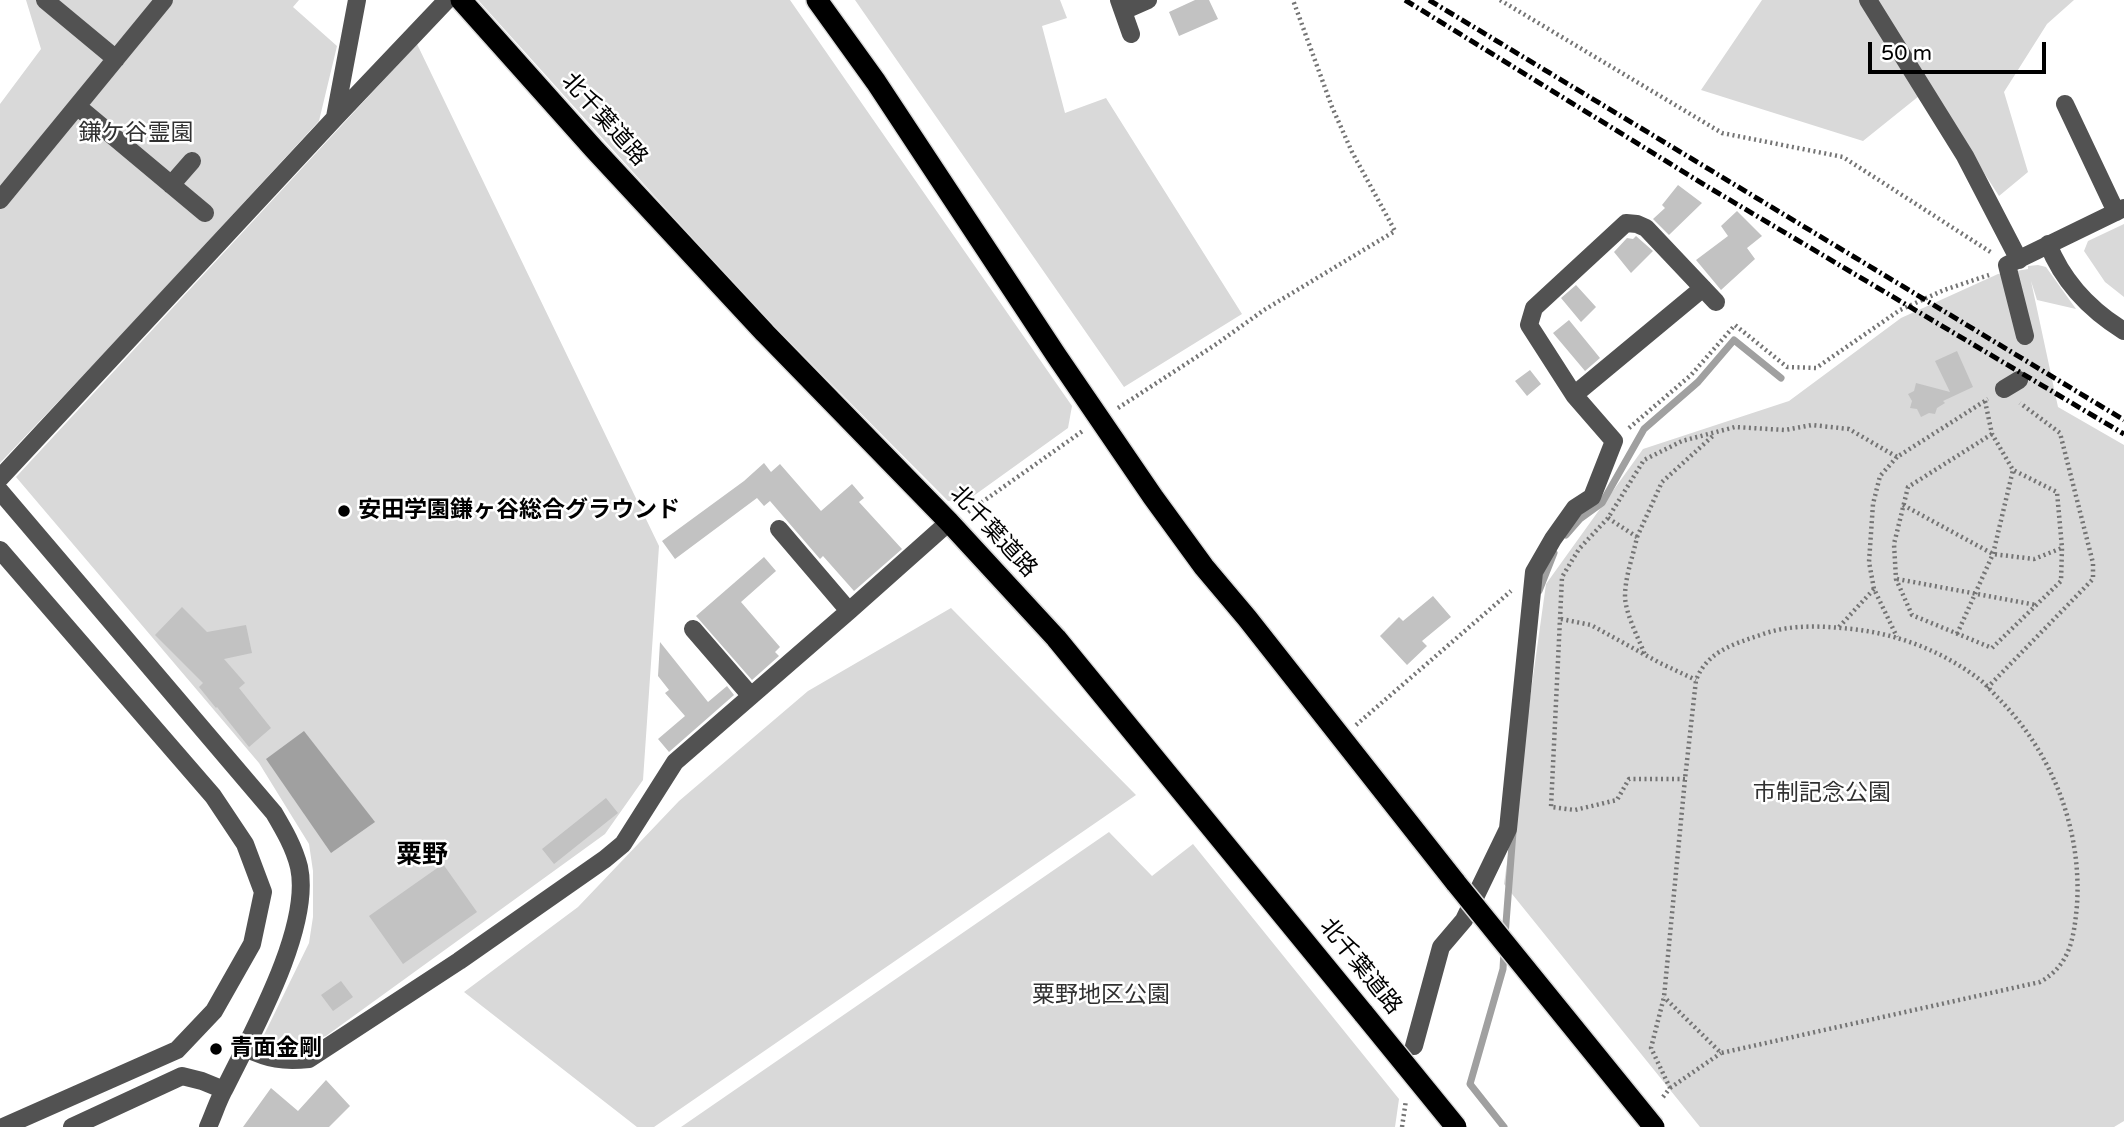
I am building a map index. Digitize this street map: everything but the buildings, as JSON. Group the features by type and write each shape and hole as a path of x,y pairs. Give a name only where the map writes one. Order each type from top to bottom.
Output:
{"highway":[{"name":"北千葉道路","path":"461,0 594,149 765,333 1056,638 1456,1127"},
{"path":"817,0 876,82 1153,497 1204,567 1654,1127"}],"street":[{"path":"45,0 116,59"},
{"path":"0,200 164,0"},
{"path":"335,118 358,0"},
{"path":"0,478 447,0"},
{"path":"1131,34 1121,6 1148,0"},
{"path":"1868,0 1965,156 2013,262 2025,336"},
{"path":"2013,262 2120,210 2065,104"},
{"path":"77,106 205,213"},
{"path":"171,185 192,161"},
{"path":"1414,1046 1441,947 1464,920 1508,830 1534,572 1553,539 1576,508 1592,497 1614,441 1574,395 1529,325 1534,308 1626,223 1637,224 1646,229 1716,302"},
{"path":"2048,244 2063,276 2079,295 2124,331"},
{"path":"1574,395 1703,288"},
{"path":"0,491 274,813 290,841 299,868 297,922 286,956 208,1127"},
{"path":"245,1048 264,1057 287,1062 309,1059 605,859 623,844 675,762 948,522"},
{"path":"779,528 849,611"},
{"path":"0,550 213,796 245,844 263,892 252,944 214,1010 177,1049 4,1127"},
{"path":"692,629 751,696"},
{"path":"72,1127 182,1076 224,1090"}],"path":[{"path":"948,522 970,511 1024,470 1264,310 1395,232 1352,152 1332,107 1293,0"},
{"path":"1500,0 1722,133 1843,157 1990,252 2013,262"},
{"path":"1614,441 1691,375 1735,325 1787,367 1816,368 1900,310 1944,290 1990,275 2013,262"},
{"path":"1898,638 1874,589 1869,562 1873,504 1880,476 1897,457 2011,385 2060,433 2093,563 2093,579 1987,688"},
{"path":"1985,401 1992,434 2013,470 2056,492 2062,548 2061,580 1992,648 1912,615 1896,579 1894,544 1908,487 1992,434"},
{"path":"1685,779 1629,779 1617,800 1575,810 1551,807 1562,577 1579,549 1608,518 1644,460 1682,440 1735,427 1785,430 1812,425 1849,429 1897,457"},
{"path":"1645,654 1625,599 1628,568 1634,555 1637,537 1662,482 1718,431"},
{"path":"1957,634 1993,554 2013,470"},
{"path":"1903,505 1993,554 2034,559 2062,548"},
{"path":"1608,518 1637,537"},
{"path":"1341,736 1534,572"},
{"path":"1896,579 2036,605"},
{"path":"1838,628 1874,589"},
{"path":"1560,619 1591,625 1696,680"},
{"path":"1663,1097 1670,1088 1721,1053 2040,982 2053,975 2063,961 2075,934 2076,859 2069,818 2033,741 2009,709 1980,680 1920,645 1880,632 1808,625 1770,632 1734,644 1709,658 1702,666 1696,680 1664,997 1651,1048 1670,1088"},
{"path":"1664,997 1721,1053"}],"green space":[{"name":"鎌ケ谷霊園","path":"26,0 299,0 293,7 337,46 319,121 0,463 0,104 41,49"},
{"path":"478,0 790,0 1072,406 1068,428 965,502 948,501 750,302"},
{"path":"855,0 1060,0 1067,18 1042,26 1065,113 1106,98 1242,314 1124,387"},
{"path":"1762,0 2074,0 2047,24 2004,92 2028,172 1999,196 1929,88 1863,141 1701,90"},
{"name":"安田学園鎌ヶ谷総合グラウンド","path":"417,44 659,546 643,780 605,834 326,1036 305,1043 261,1041 309,943 313,917 313,871 309,844 259,763 16,477"},
{"path":"2124,224 2124,297 2105,282 2084,251 2088,241"},
{"name":"市制記念公園","path":"2038,265 2046,267 2076,309 2037,300 2031,281 2058,407 2124,445 2124,1121 2114,1127 1700,1127 1504,884 1546,584 1643,449 1789,401 1901,318 1998,274"},
{"path":"951,608 1136,795 654,1127 637,1127 464,992 578,907 679,801 808,691"},
{"name":"粟野地区公園","path":"1109,832 1152,876 1193,844 1399,1099 1395,1127 681,1127"}],"shaded area":[{"path":"304,731 375,822 331,853 266,759"}],"waterway":[{"path":"1566,535 1580,519 1602,503 1644,429 1698,382 1734,340 1781,378"},
{"path":"1539,591 1554,553"},
{"path":"1505,936 1513,832"},
{"path":"1504,951 1503,969 1470,1084 1504,1127"}],"tunnel":[{"path":"2019,380 2034,371 2025,336"}],"railway":[{"path":"1405,0 1708,187 2124,434"},
{"path":"1429,0 2124,420"}],"place":[{"name":"安田学園鎌ヶ谷総合グラウンド","path":"344,511"},
{"name":"青面金剛","path":"216,1049"}],"district":[{"name":"粟野","path":"422,856"}]}
